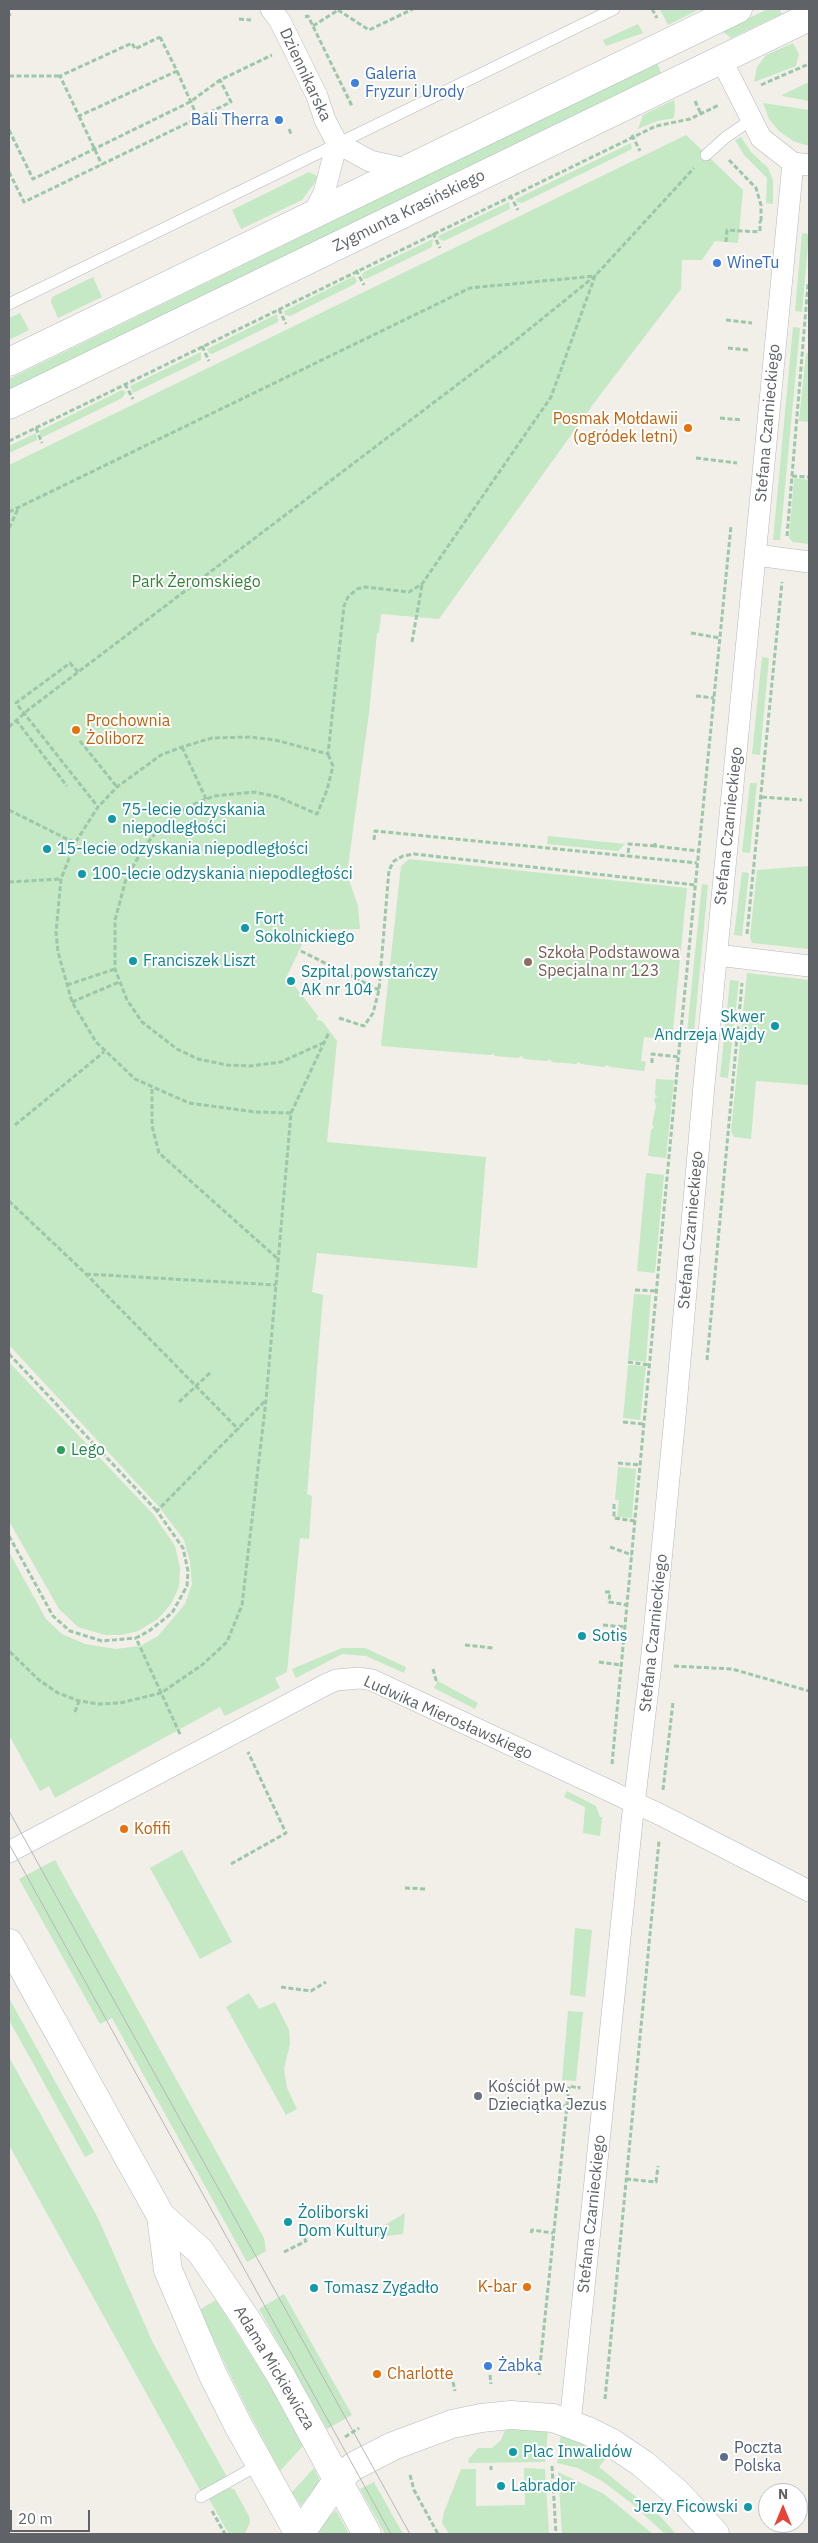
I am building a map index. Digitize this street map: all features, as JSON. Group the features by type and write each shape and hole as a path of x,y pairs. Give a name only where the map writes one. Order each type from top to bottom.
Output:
{"main road":[{"path":"9,362 738,9"},
{"name":"Zygmunta Krasińskiego","path":"9,405 809,17"},
{"path":"700,27 721,59"},
{"name":"Adama Mickiewicza","path":"9,1943 161,2216 200,2251 225,2287 272,2361 367,2534"},
{"name":"Adama Mickiewicza","path":"161,2216 168,2270 221,2392 299,2534"},
{"path":"299,2534 338,2479 354,2466 393,2446 452,2424 480,2418 511,2415 554,2418 612,2443 642,2464 677,2493 715,2534"}],"street":[{"name":"Dziennikarska","path":"271,9 280,21 317,96 325,120 337,143"},
{"name":"Stefana Czarnieckiego","path":"570,2424 651,1664 787,224 801,164 761,138 721,59"},
{"path":"313,214 324,192 337,143 370,161 406,169"},
{"path":"756,555 809,562"},
{"path":"717,955 809,966"},
{"name":"Ludwika Mierosławskiego","path":"9,1852 327,1684 349,1678 372,1680 635,1804 809,1891"}],"lane":[{"path":"9,304 614,9"},
{"path":"706,155 716,145 751,120"},
{"path":"202,2496 260,2464"}],"path":[{"path":"313,26 339,10 369,30 413,9"},
{"path":"9,76 60,76 132,43 134,49 160,38 177,70 198,118"},
{"path":"9,130 33,179 190,102 220,80 268,56"},
{"path":"752,89 809,64"},
{"path":"79,116 177,70"},
{"path":"60,76 102,165"},
{"path":"9,172 24,202 231,102 220,80"},
{"path":"9,440 656,126 690,119 725,102"},
{"path":"289,129 292,136"},
{"path":"629,130 640,150"},
{"path":"716,145 756,188 761,205 760,221 787,224"},
{"path":"9,727 78,672 511,344 595,276 706,155"},
{"path":"507,189 518,210"},
{"path":"430,226 440,248"},
{"path":"726,242 727,230 760,232"},
{"path":"354,264 364,286"},
{"path":"9,512 470,288 595,276"},
{"path":"132,868 144,847 160,828 187,806 206,799 233,793 254,792 278,797 317,814 327,790 333,766 328,754 344,606 348,596 357,589 365,587 409,592 422,584 551,397 595,276"},
{"path":"276,302 286,324"},
{"path":"726,320 752,323"},
{"path":"199,339 209,362"},
{"path":"728,348 749,350"},
{"path":"122,377 133,399"},
{"path":"720,418 742,420"},
{"path":"32,420 42,443"},
{"path":"696,458 737,463"},
{"path":"792,476 809,478"},
{"path":"9,528 20,506"},
{"path":"412,642 422,584"},
{"path":"691,633 720,638"},
{"path":"78,672 70,663 16,703 98,808"},
{"path":"696,696 714,698"},
{"path":"16,720 67,786"},
{"path":"291,1113 256,1112 189,1103 135,1079 104,1052 72,1002 58,952 56,934 61,879 75,843 98,808 117,787 161,755 212,738 250,737 276,740 328,754"},
{"path":"80,741 117,787"},
{"path":"182,747 206,799"},
{"path":"762,797 802,800"},
{"path":"9,810 75,843"},
{"path":"374,840 375,831 697,863"},
{"path":"628,856 629,844 655,845 698,851"},
{"path":"339,1018 364,1026 373,1014 379,990 389,870 394,861 404,856 414,854 695,885"},
{"path":"126,878 114,920 115,969 127,1000 142,1022 177,1049 198,1060 228,1065 250,1066 281,1062 323,1043"},
{"path":"9,882 61,879"},
{"path":"301,951 379,990"},
{"path":"67,985 115,969"},
{"path":"72,1002 120,982"},
{"path":"9,1652 39,1680 58,1693 79,1701 99,1704 120,1702 161,1693 202,1665 227,1642 242,1605 266,1400 291,1113 323,1043 330,1032"},
{"path":"15,1125 104,1052"},
{"path":"652,1063 652,1054 679,1057"},
{"path":"152,1088 152,1126 159,1153 277,1258"},
{"path":"9,1202 86,1274 239,1430"},
{"path":"86,1274 276,1285"},
{"path":"635,1290 658,1291"},
{"path":"9,1354 157,1511 183,1548 188,1571 187,1586 172,1613 149,1632 136,1638 102,1641 70,1631 53,1616 9,1536"},
{"path":"628,1362 650,1365"},
{"path":"179,1402 211,1372"},
{"path":"157,1511 239,1430 266,1400"},
{"path":"622,1422 644,1424"},
{"path":"618,1463 640,1465"},
{"path":"614,1504 614,1518 635,1521"},
{"path":"610,1547 632,1555"},
{"path":"605,1592 610,1592 609,1602 628,1605"},
{"path":"602,1625 625,1627"},
{"path":"136,1638 178,1730"},
{"path":"466,1645 493,1648"},
{"path":"599,1662 622,1664"},
{"path":"651,1664 732,1669 809,1691"},
{"path":"432,1674 433,1670"},
{"path":"75,1712 79,1701"},
{"path":"231,1864 286,1833 248,1751"},
{"path":"405,1888 427,1889"},
{"path":"281,1987 311,1991 326,1982"},
{"path":"539,2375 568,2086 579,2088 580,2078"},
{"path":"556,2105 567,2106"},
{"path":"626,2179 656,2182 658,2166"},
{"path":"531,2233 532,2230 554,2232"},
{"path":"284,2252 306,2241 304,2236"},
{"path":"490,2375 492,2384"},
{"path":"453,2382 455,2391"},
{"path":"552,2466 556,2534"},
{"path":"410,2475 414,2490 438,2534"},
{"path":"202,2496 225,2534"}],"green space":[{"path":"660,9 700,9 668,25"},
{"path":"768,9 779,9 782,14 731,38 722,31"},
{"path":"638,24 643,33 606,46 603,40"},
{"path":"793,43 799,54 796,66 754,82 757,67 766,55"},
{"path":"657,63 661,73 9,390 9,379"},
{"path":"809,82 809,101 782,96 782,95"},
{"path":"674,100 674,118 657,121 638,129 643,115"},
{"path":"763,103 809,110 809,146 793,141 779,131 769,119"},
{"name":"Park Żeromskiego","path":"686,135 743,190 738,243 715,241 702,260 682,260 681,289 597,399 439,619 381,614 379,633 377,633 369,713 347,874 358,906 360,929 309,930 287,976 318,1016 316,1020 322,1021 337,1041 327,1142 486,1157 477,1268 317,1253 312,1292 323,1295 307,1494 312,1496 309,1539 300,1538 287,1672 275,1678 280,1688 225,1716 220,1707 55,1798 49,1786 40,1791 9,1735 9,1552 46,1619 62,1634 85,1644 116,1649 140,1646 158,1636 185,1604 192,1584 190,1562 184,1540 160,1508 9,1345 9,465"},
{"path":"741,137 751,152 768,168 773,180 773,204 766,203 767,178 744,155 735,140"},
{"path":"631,143 632,149 522,203 517,202 516,199"},
{"path":"309,172 317,176 316,181 302,200 241,229 232,210"},
{"path":"509,202 510,209 444,241 439,239 438,236"},
{"path":"802,233 809,234 802,312 795,311"},
{"path":"433,239 432,247 366,279 363,278 364,272"},
{"path":"354,276 357,281 355,284 290,316 285,315 284,311"},
{"path":"93,277 102,297 58,318 51,302 52,297"},
{"path":"20,313 29,330 9,340 9,318"},
{"path":"277,314 278,322 212,354 209,353 207,349"},
{"path":"793,327 800,328 780,540 773,540"},
{"path":"201,352 201,360 133,393 130,386"},
{"path":"806,353 809,353 809,422 799,421"},
{"path":"122,390 126,392 122,398 43,437 41,436 39,431"},
{"path":"36,433 37,440 9,453 9,446"},
{"path":"794,478 809,480 809,544 793,542 789,538"},
{"path":"762,657 769,658 760,755 752,754"},
{"path":"750,783 757,783 750,853 742,852"},
{"path":"548,836 625,844 618,851 547,844"},
{"name":"Szkoła Podstawowa Specjalna nr 123","path":"409,859 687,888 672,1040 644,1037 641,1061 646,1062 644,1071 607,1065 604,1067 581,1064 579,1062 576,1064 552,1062 550,1059 547,1061 524,1059 522,1056 518,1058 495,1056 493,1054 381,1046 401,866"},
{"path":"809,866 809,949 752,943 750,937 757,870"},
{"path":"742,872 749,873 742,936 734,935"},
{"path":"702,884 708,885 693,1042 686,1041"},
{"path":"747,973 809,980 809,1085 756,1081 751,1139 734,1137 731,1131"},
{"path":"730,980 739,981 728,1078 720,1077"},
{"path":"656,1079 674,1080 666,1158 648,1156 651,1130 654,1127 652,1124 656,1106 654,1099 657,1097 655,1094"},
{"path":"646,1173 664,1175 655,1273 637,1271"},
{"path":"634,1294 651,1295 646,1362 628,1360"},
{"path":"9,1362 153,1514 175,1546 180,1568 179,1587 171,1604 158,1619 138,1631 121,1635 105,1635 78,1627 59,1609 9,1521"},
{"path":"628,1365 646,1366 640,1420 623,1418"},
{"path":"618,1467 636,1469 632,1518 617,1517 619,1500 615,1500"},
{"path":"342,1648 365,1648 406,1667 404,1673 366,1656 342,1654 296,1678 292,1669"},
{"path":"438,1681 478,1703 475,1709 434,1688"},
{"path":"567,1791 596,1806 600,1817 602,1817 600,1836 583,1833 585,1807 564,1797"},
{"path":"182,1850 232,1942 200,1959 150,1868"},
{"path":"55,1860 264,2238 266,2251 247,2262 112,2018 100,2024 19,1879"},
{"path":"575,1928 592,1930 585,1997 570,1995"},
{"path":"249,1993 259,2009 275,2002 289,2030 290,2044 284,2069 287,2088 297,2109 286,2115 226,2007"},
{"path":"9,1998 94,2152 85,2157 9,2020"},
{"path":"568,2011 583,2012 576,2081 562,2080"},
{"path":"9,2057 98,2218 153,2343 227,2477 201,2492 9,2145"},
{"path":"405,2213 403,2234 371,2238 385,2225"},
{"path":"284,2294 352,2415 327,2429 259,2309"},
{"path":"216,2300 266,2379 303,2446 280,2471 246,2407 199,2310"},
{"path":"506,2428 548,2431 545,2462 469,2463 468,2460 478,2448 492,2448 501,2440"},
{"path":"561,2433 610,2453 599,2467 661,2517 676,2534 665,2534 630,2502 602,2481 578,2468 557,2463"},
{"path":"314,2468 320,2481 301,2506 292,2492"},
{"path":"524,2468 545,2469 549,2534 449,2534 442,2523 444,2512 461,2469 476,2469 476,2506 525,2505"},
{"path":"558,2472 604,2494 653,2534 562,2534"},
{"path":"374,2482 403,2534 385,2534 360,2489"},
{"path":"229,2488 234,2489 249,2516 250,2522 245,2534 229,2534 209,2499"},
{"path":"336,2510 349,2534 317,2534 319,2527"}],"tram line":[{"path":"9,1811 410,2534"},
{"path":"9,1844 391,2534"}],"place":[{"name":"Galeria Fryzur i Urody","path":"355,83"},
{"name":"Bali Therra","path":"279,120"},
{"name":"WineTu","path":"717,263"},
{"name":"Posmak Mołdawii (ogródek letni)","path":"688,428"},
{"name":"Prochownia Żoliborz","path":"76,730"},
{"name":"75-lecie odzyskania niepodległości","path":"112,819"},
{"name":"15-lecie odzyskania niepodległości","path":"47,849"},
{"name":"100-lecie odzyskania niepodległości","path":"82,874"},
{"name":"Fort Sokolnickiego","path":"245,928"},
{"name":"Franciszek Liszt","path":"133,961"},
{"name":"Szkoła Podstawowa Specjalna nr 123","path":"528,962"},
{"name":"Szpital powstańczy AK nr 104","path":"291,981"},
{"name":"Skwer Andrzeja Wajdy","path":"775,1026"},
{"name":"Lego","path":"61,1450"},
{"name":"Sotis","path":"582,1636"},
{"name":"Kofifi","path":"124,1829"},
{"name":"Kościół pw. Dzieciątka Jezus","path":"478,2096"},
{"name":"Żoliborski Dom Kultury","path":"288,2222"},
{"name":"K-bar","path":"527,2287"},
{"name":"Tomasz Zygadło","path":"314,2288"},
{"name":"Żabka","path":"488,2366"},
{"name":"Charlotte","path":"377,2374"},
{"name":"Plac Inwalidów","path":"513,2452"},
{"name":"Poczta Polska","path":"724,2457"},
{"name":"Labrador","path":"501,2486"},
{"name":"Jerzy Ficowski","path":"748,2507"}]}
